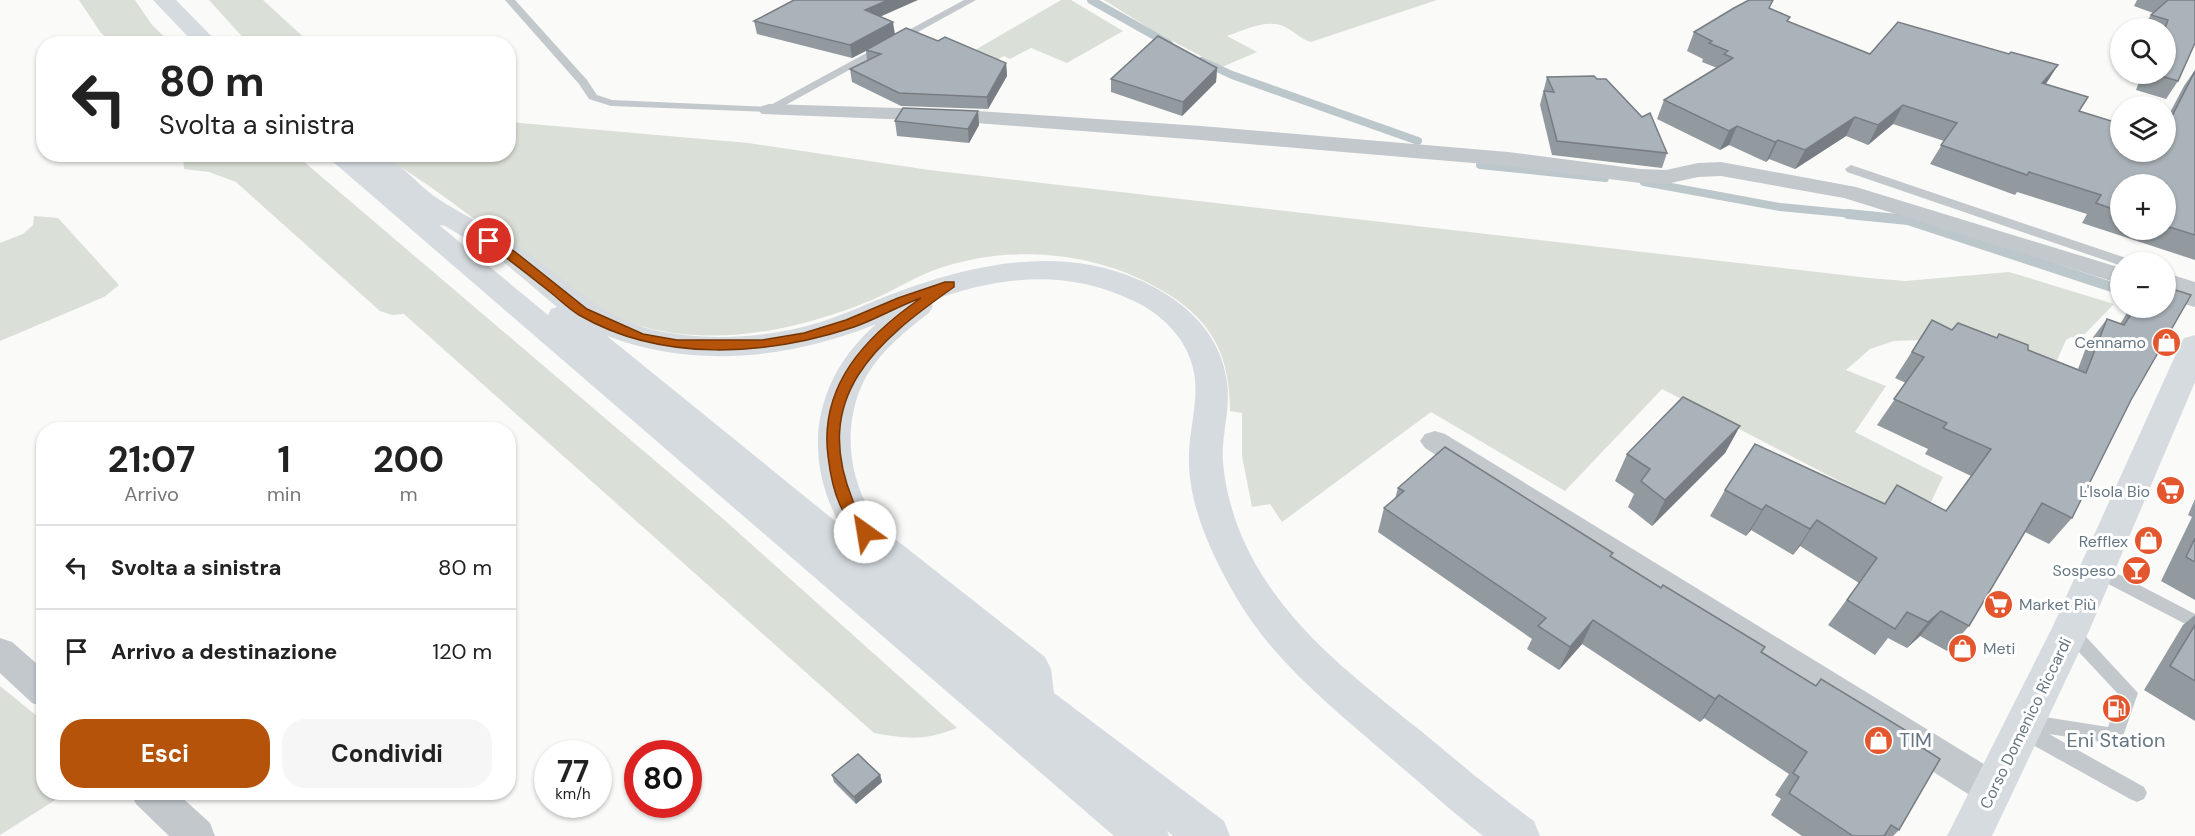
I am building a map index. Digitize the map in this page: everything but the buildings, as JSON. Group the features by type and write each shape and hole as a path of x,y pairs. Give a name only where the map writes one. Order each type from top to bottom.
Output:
{"main road":[{"path":"164,0 213,36"},
{"path":"193,0 216,36"},
{"path":"346,162 1146,836"},
{"path":"376,162 700,427 904,600 1033,686"},
{"path":"427,204 509,253 583,312 640,337 677,344 762,344 805,337 851,323 950,284 987,273 1028,268 1101,277 1129,286 1156,300 1179,317 1196,338 1210,367 1212,398 1206,429 1206,462 1211,495 1236,562 1256,597 1284,636 1315,668 1513,833"},
{"path":"950,284 909,312 879,338 856,366 840,396 832,431 838,477 847,504 865,532 896,562 1033,686 1208,836"},
{"name":"Corso Domenico Riccardi","path":"1969,836 2070,631 2193,354"}],"street":[{"path":"769,110 963,116 1177,132 1508,159 1640,176 1666,177 1698,170 1721,169 1848,192 2110,273"},
{"path":"2176,293 2195,299"},
{"path":"1436,441 1992,789"},
{"path":"0,652 36,685"},
{"path":"158,800 196,836"}],"lane":[{"path":"510,0 583,82 589,93 601,101 630,105 769,110 971,0"},
{"path":"1851,170 2110,257"},
{"path":"2176,280 2195,286"},
{"path":"2097,570 2195,621"},
{"path":"2024,725 2114,736 2129,693 2070,631"},
{"path":"2024,725 2137,793"}],"shaded area":[{"path":"79,0 135,0 152,25 164,36 105,36"},
{"path":"209,0 263,0 302,36 242,36"},
{"path":"1061,0 1071,0 1123,31 1067,63 1031,48 1010,59 1004,56 978,70 958,60"},
{"path":"1104,0 1437,0 1311,42 1280,25 1265,24 1249,28 1227,36 1257,52 1222,67 1155,32"},
{"path":"516,123 748,143 929,170 1869,278 1905,281 2009,272 2110,303 2110,308 2080,339 2071,337 2066,340 2046,385 1924,340 1894,341 1870,349 1846,370 1886,386 1855,432 1943,477 1930,504 1984,556 1662,389 1565,491 1431,412 1282,522 1270,504 1252,507 1242,456 1242,413 1230,411 1227,374 1223,358 1208,330 1184,305 1168,294 1115,269 1057,256 1028,254 969,260 940,268 872,300 808,322 740,334 717,336 679,334 647,328 615,318 585,304 547,278 465,212 393,162 516,162"},
{"path":"184,162 304,162 721,517 957,728 916,738 874,733 404,314 392,315 380,311 236,182 209,172 184,169"},
{"path":"34,216 58,218 119,285 104,297 0,341 0,243 23,234 33,225"},
{"path":"0,686 36,715 36,800 55,800 0,835"}],"waterway":[{"path":"1091,0 1169,44"},
{"path":"1202,61 1232,75 1418,141"},
{"path":"1480,165 1605,178"},
{"path":"1644,182 1780,207 1863,215"},
{"path":"1848,214 1908,220 2110,286"}],"place":[{"name":"Cennamo","path":"2167,342"},
{"name":"L'Isola Bio","path":"2171,491"},
{"name":"Refflex","path":"2149,541"},
{"name":"Sospeso","path":"2137,570"},
{"name":"Market Più","path":"1998,604"},
{"name":"Meti","path":"1962,648"},
{"name":"Eni Station","path":"2116,709"},
{"name":"TIM","path":"1878,740"}],"route":[{"path":"489,241 509,253 583,312 640,337 677,344 721,346 762,344 805,337 851,323 950,284 909,312 879,338 856,366 840,396 832,431 833,451 838,477 847,504 865,532"}]}
